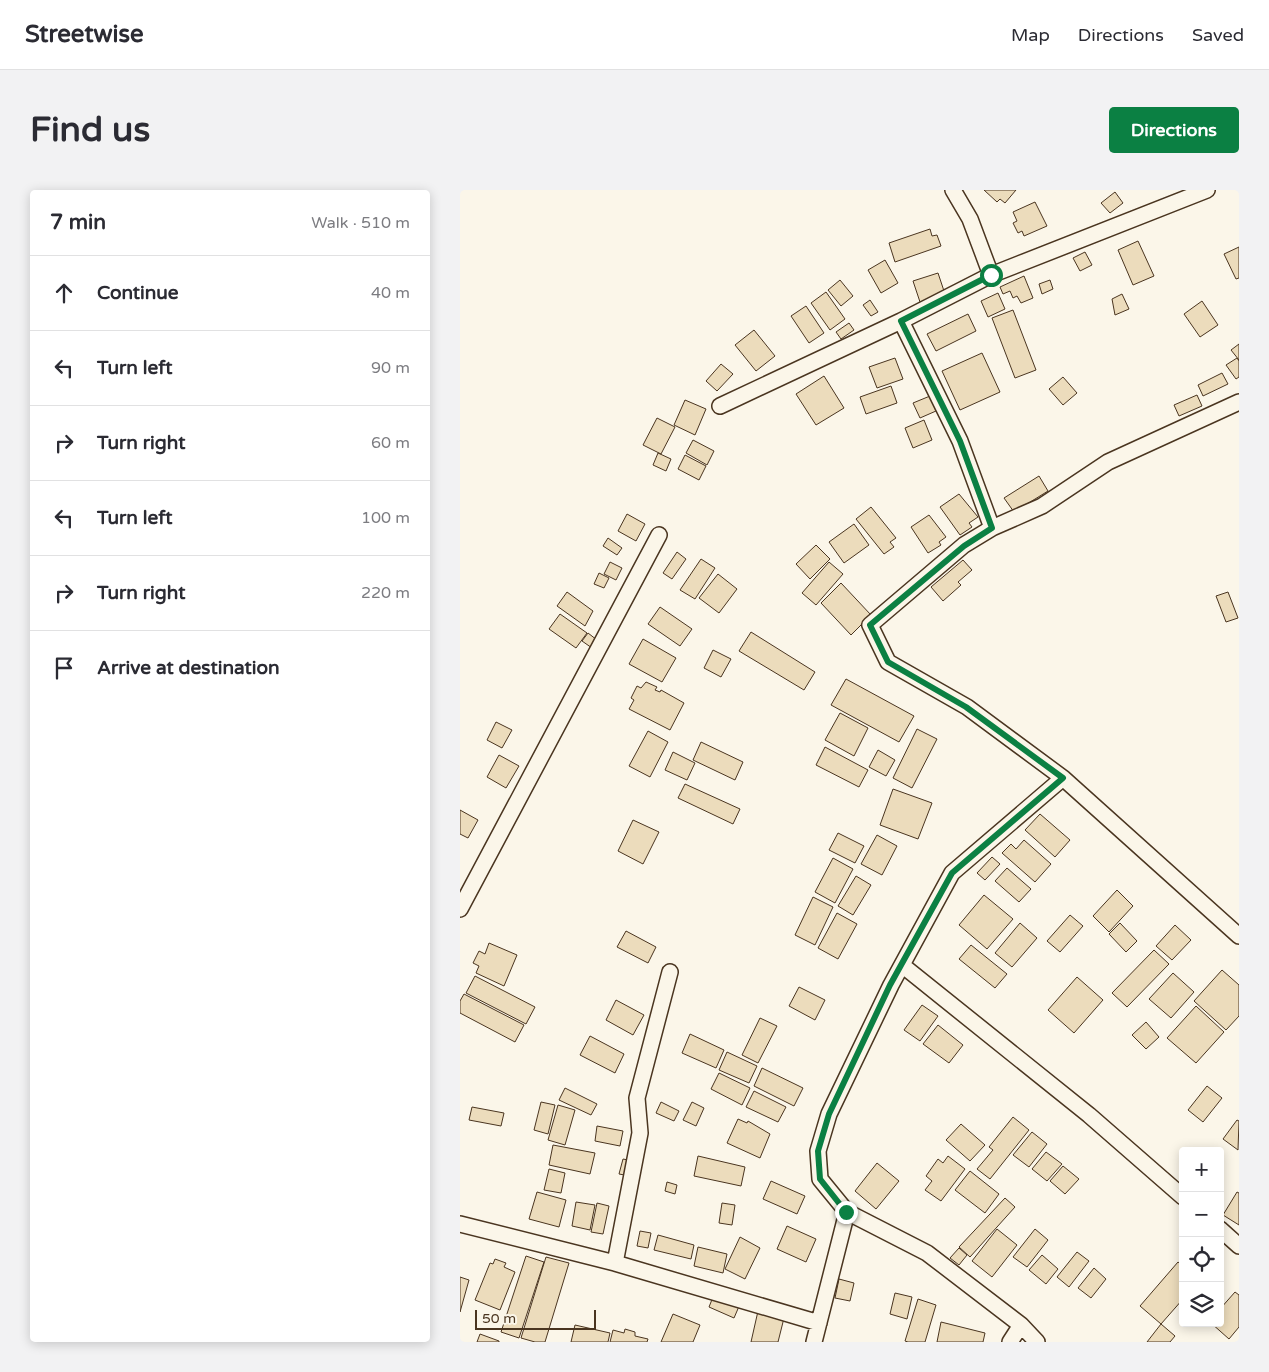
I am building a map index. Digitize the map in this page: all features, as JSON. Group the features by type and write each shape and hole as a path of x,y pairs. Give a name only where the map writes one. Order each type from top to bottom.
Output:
{"street":[{"path":"953,190 970,219 991,275"},
{"path":"720,406 901,321 991,275 1207,190"},
{"path":"901,321 960,441 992,528"},
{"path":"1239,402 1108,462 1042,506 992,528 964,546 870,625 888,662 966,707 1063,778 1239,936"},
{"path":"460,909 659,535"},
{"path":"1037,1342 1021,1324 927,1253 846,1212 820,1179 818,1151 829,1114 890,985 952,873 1063,778"},
{"path":"902,965 1090,1115 1179,1193"},
{"path":"615,1263 640,1132 636,1098 670,972"},
{"path":"814,1342 846,1212"},
{"path":"460,1224 615,1263 819,1322"},
{"path":"1224,1233 1239,1246"},
{"path":"1010,1342 1021,1324"}],"building":[{"path":"984,190 1016,190 1005,203 1000,199 997,202"},
{"path":"1115,192 1123,203 1110,213 1101,203"},
{"path":"1035,202 1047,226 1024,236 1022,231 1018,233 1013,223 1017,221 1013,212"},
{"path":"930,229 932,236 937,235 941,246 895,262 889,243"},
{"path":"1138,241 1154,276 1133,285 1118,250"},
{"path":"1239,247 1239,278 1236,279 1224,254"},
{"path":"1085,252 1092,265 1080,271 1073,258"},
{"path":"885,260 898,283 881,293 868,270"},
{"path":"938,273 945,294 920,302 913,281"},
{"path":"1024,276 1033,298 1021,303 1017,296 1013,298 1010,291 1003,294 1000,287"},
{"path":"840,280 853,296 841,306 828,290"},
{"path":"1050,280 1053,289 1042,294 1039,284"},
{"path":"826,292 845,319 830,330 811,303"},
{"path":"998,293 1005,309 988,317 981,301"},
{"path":"1122,294 1129,309 1115,315 1112,299"},
{"path":"870,300 878,312 871,316 863,305"},
{"path":"1202,301 1218,325 1200,337 1184,314"},
{"path":"806,306 824,333 809,343 791,316"},
{"path":"1013,310 1036,370 1015,378 992,318"},
{"path":"968,314 976,331 936,351 927,334"},
{"path":"849,323 854,330 841,339 836,332"},
{"path":"754,330 775,356 756,371 735,345"},
{"path":"1239,344 1239,360 1231,350"},
{"path":"982,353 1000,392 960,410 942,371"},
{"path":"895,358 903,379 877,388 869,367"},
{"path":"1237,358 1239,361 1239,377 1236,379 1226,365"},
{"path":"721,364 733,374 717,391 706,381"},
{"path":"1222,373 1228,384 1203,396 1198,385"},
{"path":"824,376 844,408 816,425 796,394"},
{"path":"1063,377 1077,393 1063,405 1049,389"},
{"path":"891,386 897,403 866,414 860,397"},
{"path":"1197,395 1202,406 1179,416 1174,405"},
{"path":"930,396 936,411 920,418 913,403"},
{"path":"685,400 706,409 695,435 674,425"},
{"path":"657,418 675,427 661,454 643,445"},
{"path":"924,420 932,440 913,448 905,428"},
{"path":"693,440 714,451 707,465 686,453"},
{"path":"658,453 671,459 666,471 653,465"},
{"path":"685,455 706,466 699,480 678,469"},
{"path":"1039,476 1048,491 1014,512 1004,498"},
{"path":"959,494 978,517 969,523 972,527 960,535 940,507"},
{"path":"871,507 896,538 890,542 894,547 884,554 856,519"},
{"path":"627,514 645,524 636,541 618,531"},
{"path":"929,515 946,537 939,542 941,545 928,553 911,527"},
{"path":"854,524 869,545 844,563 829,542"},
{"path":"608,538 622,548 617,555 603,546"},
{"path":"816,545 830,559 810,579 796,564"},
{"path":"677,552 686,559 672,579 663,573"},
{"path":"701,559 715,568 695,599 680,590"},
{"path":"963,560 972,570 958,582 961,585 943,601 931,587"},
{"path":"610,562 622,568 616,580 604,574"},
{"path":"829,562 843,574 816,605 802,593"},
{"path":"599,573 609,578 604,588 594,584"},
{"path":"718,574 737,589 719,613 699,598"},
{"path":"841,583 871,615 851,635 821,603"},
{"path":"567,592 593,611 585,626 557,606"},
{"path":"1228,592 1238,618 1226,622 1216,596"},
{"path":"660,607 692,629 680,646 648,624"},
{"path":"560,614 587,633 576,648 549,629"},
{"path":"751,632 815,672 804,690 739,651"},
{"path":"588,633 597,640 592,648 582,641"},
{"path":"643,639 676,658 662,682 629,664"},
{"path":"713,650 731,659 721,677 704,668"},
{"path":"846,679 914,716 899,742 831,705"},
{"path":"646,682 657,687 655,690 660,692 661,690 684,703 670,730 629,709 634,700 631,698 637,686 641,688"},
{"path":"840,713 868,728 854,756 825,740"},
{"path":"496,722 512,730 502,748 487,740"},
{"path":"917,729 937,739 912,788 893,778"},
{"path":"648,731 668,742 650,777 629,766"},
{"path":"701,742 743,762 735,780 693,760"},
{"path":"825,747 868,770 859,787 816,765"},
{"path":"878,750 895,760 886,776 869,767"},
{"path":"673,752 695,763 687,780 665,770"},
{"path":"499,755 519,766 506,788 487,777"},
{"path":"685,784 740,809 733,824 678,798"},
{"path":"893,789 932,803 918,839 880,825"},
{"path":"460,810 478,820 468,838 460,834"},
{"path":"1040,814 1070,840 1055,857 1025,830"},
{"path":"633,820 659,832 643,864 618,851"},
{"path":"838,833 864,846 855,863 829,850"},
{"path":"877,835 897,846 882,875 861,864"},
{"path":"1024,840 1051,864 1035,882 1002,853 1011,844 1016,849"},
{"path":"992,857 1000,864 985,880 977,873"},
{"path":"833,858 853,869 835,903 815,892"},
{"path":"1007,868 1031,889 1019,902 995,881"},
{"path":"856,876 871,885 853,915 838,906"},
{"path":"1117,890 1133,906 1109,932 1093,916"},
{"path":"984,895 1013,919 987,949 959,925"},
{"path":"813,897 833,907 815,945 795,935"},
{"path":"837,913 857,924 838,959 818,948"},
{"path":"1070,915 1083,926 1060,952 1047,941"},
{"path":"1020,923 1037,938 1012,967 995,953"},
{"path":"1120,923 1137,941 1126,952 1109,934"},
{"path":"1175,925 1191,940 1172,960 1156,946"},
{"path":"626,931 656,947 648,963 617,947"},
{"path":"489,943 517,955 504,986 476,973 479,966 473,963 479,951 485,954"},
{"path":"971,945 1007,974 995,988 959,959"},
{"path":"1154,950 1169,964 1127,1007 1112,993"},
{"path":"1222,970 1239,985 1239,1016 1226,1030 1194,1001"},
{"path":"1173,973 1194,992 1171,1018 1149,999"},
{"path":"475,976 535,1007 526,1024 466,993"},
{"path":"1077,977 1103,1000 1074,1033 1048,1010"},
{"path":"799,987 825,1000 815,1020 789,1006"},
{"path":"464,994 524,1025 515,1042 460,1013 460,1001"},
{"path":"616,1000 644,1015 633,1035 606,1020"},
{"path":"922,1005 938,1016 920,1041 904,1030"},
{"path":"1196,1006 1224,1032 1196,1063 1167,1038"},
{"path":"760,1018 777,1026 758,1063 742,1055"},
{"path":"1146,1022 1159,1037 1146,1049 1132,1035"},
{"path":"938,1025 963,1045 949,1063 923,1044"},
{"path":"690,1034 724,1050 716,1068 682,1053"},
{"path":"590,1036 624,1054 615,1073 580,1055"},
{"path":"727,1052 757,1066 749,1083 719,1070"},
{"path":"762,1068 803,1088 794,1106 754,1086"},
{"path":"719,1073 750,1088 742,1105 711,1089"},
{"path":"1207,1086 1222,1098 1203,1122 1188,1110"},
{"path":"565,1088 597,1104 591,1115 559,1100"},
{"path":"754,1091 786,1107 778,1122 746,1107"},
{"path":"541,1102 555,1105 548,1134 534,1130"},
{"path":"661,1102 679,1111 674,1121 656,1113"},
{"path":"692,1102 704,1108 696,1126 683,1120"},
{"path":"558,1105 575,1110 565,1145 548,1140"},
{"path":"472,1107 504,1113 501,1126 469,1120"},
{"path":"1013,1117 1029,1130 990,1179 977,1169 993,1150 989,1147"},
{"path":"738,1119 747,1123 748,1121 770,1134 760,1158 727,1143"},
{"path":"1237,1120 1239,1121 1238,1150 1223,1139"},
{"path":"961,1124 985,1145 970,1161 946,1140"},
{"path":"597,1126 623,1131 620,1146 595,1141"},
{"path":"1032,1132 1047,1144 1029,1167 1013,1155"},
{"path":"553,1145 595,1153 590,1174 549,1165"},
{"path":"1046,1152 1062,1164 1047,1181 1032,1169"},
{"path":"698,1156 745,1167 741,1186 694,1176"},
{"path":"948,1156 965,1169 941,1201 925,1190 932,1181 926,1176 938,1159 943,1163"},
{"path":"623,1159 633,1161 630,1176 619,1174"},
{"path":"877,1163 899,1181 876,1209 855,1191"},
{"path":"1063,1166 1079,1179 1065,1194 1050,1181"},
{"path":"549,1169 565,1173 561,1193 544,1190"},
{"path":"970,1171 999,1194 985,1213 955,1190"},
{"path":"771,1181 805,1196 797,1214 763,1199"},
{"path":"667,1182 677,1185 675,1194 665,1191"},
{"path":"537,1192 566,1200 559,1227 529,1219"},
{"path":"1237,1192 1239,1193 1239,1225 1224,1216"},
{"path":"1005,1198 1015,1207 970,1257 959,1247"},
{"path":"576,1202 595,1205 590,1230 572,1226"},
{"path":"597,1203 609,1206 603,1234 591,1232"},
{"path":"722,1203 735,1205 732,1225 719,1223"},
{"path":"787,1226 816,1239 806,1262 777,1249"},
{"path":"997,1229 1017,1245 992,1277 972,1261"},
{"path":"1035,1229 1048,1240 1027,1267 1013,1257"},
{"path":"640,1231 651,1233 648,1248 637,1246"},
{"path":"658,1235 694,1245 691,1259 654,1250"},
{"path":"740,1237 760,1248 745,1279 725,1269"},
{"path":"698,1247 727,1254 723,1273 694,1266"},
{"path":"959,1248 967,1255 959,1265 950,1258"},
{"path":"1077,1252 1089,1261 1069,1287 1057,1277"},
{"path":"1042,1255 1058,1269 1046,1284 1029,1270"},
{"path":"526,1256 544,1262 519,1338 501,1332"},
{"path":"546,1257 569,1263 545,1342 535,1342 521,1338"},
{"path":"495,1259 506,1263 504,1267 515,1272 500,1310 475,1300 490,1263 493,1264"},
{"path":"1179,1263 1179,1304 1161,1324 1140,1306"},
{"path":"1094,1268 1106,1279 1091,1298 1078,1288"},
{"path":"460,1277 469,1280 460,1312"},
{"path":"839,1279 854,1283 850,1301 835,1298"},
{"path":"715,1292 740,1304 734,1318 709,1307"},
{"path":"1235,1292 1239,1295 1239,1327 1229,1339 1216,1327 1224,1327 1224,1304"},
{"path":"895,1293 912,1297 907,1319 890,1314"},
{"path":"918,1299 936,1305 925,1342 908,1342 905,1341"},
{"path":"758,1311 784,1318 778,1342 751,1342"},
{"path":"673,1314 700,1325 693,1342 661,1342"},
{"path":"941,1322 985,1333 983,1342 937,1342"},
{"path":"1161,1324 1175,1336 1170,1342 1147,1342"},
{"path":"575,1325 610,1333 608,1342 571,1342"},
{"path":"625,1329 635,1332 635,1336 648,1339 647,1342 610,1342 613,1330 624,1333"},
{"path":"480,1334 499,1341 499,1342 477,1342"}],"route":[{"path":"846,1212 820,1179 818,1151 829,1114 890,985 952,873 1063,778 966,707 888,662 870,625 964,546 992,528 960,441 901,321 991,275"}]}
